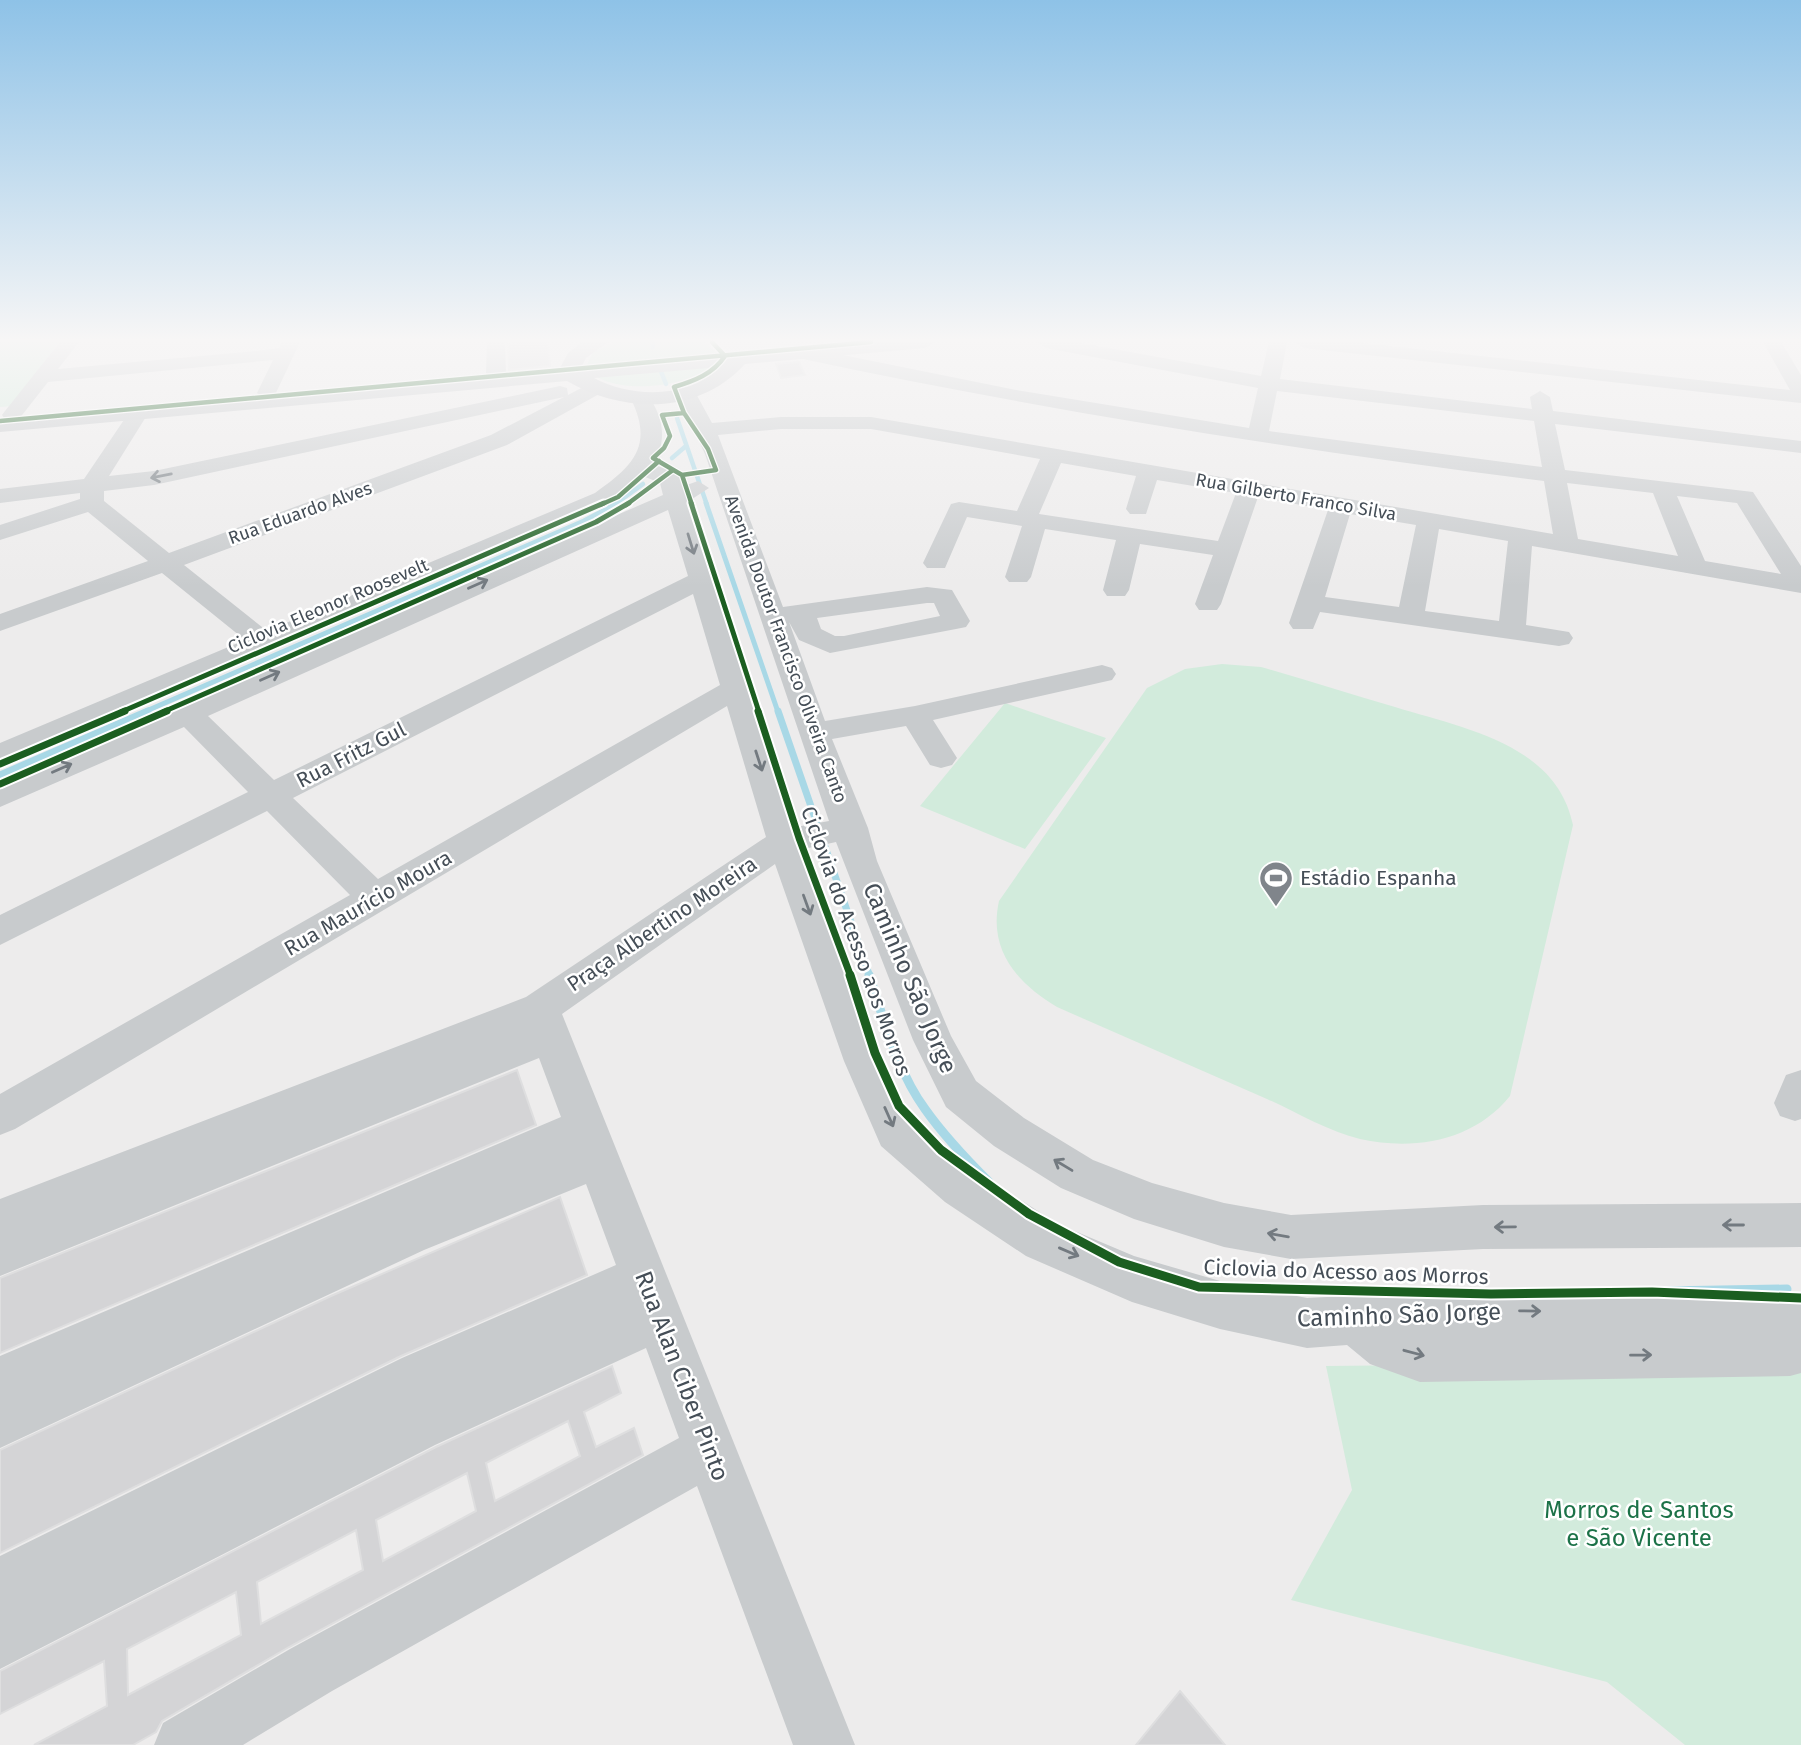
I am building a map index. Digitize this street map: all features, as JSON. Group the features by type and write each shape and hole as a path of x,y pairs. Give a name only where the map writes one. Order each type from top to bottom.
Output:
{"street":[{"path":"92,494 132,423"},
{"path":"0,533 92,494 181,472 423,423"},
{"name":"Rua Eduardo Alves","path":"0,622 499,440 521,423"},
{"path":"0,755 592,503 624,484 639,466 653,447 655,434 651,423"},
{"name":"Avenida Doutor Francisco Oliveira Canto","path":"703,423 774,616 847,829"},
{"name":"Rua Gilberto Franco Silva","path":"706,430 776,423"},
{"name":"Rua Gilberto Franco Silva","path":"820,423 871,424 1801,584"},
{"path":"1182,423 1555,476 1745,497 1801,584"},
{"path":"1219,484 1255,423"},
{"path":"1546,423 1567,544"},
{"path":"1593,423 1801,447"},
{"path":"1018,577 1030,520 1053,455"},
{"path":"639,466 680,489 702,579 736,688 796,839 847,829"},
{"path":"1138,509 1148,472"},
{"path":"0,796 680,489 720,476"},
{"path":"1662,487 1695,566"},
{"path":"1208,604 1249,489"},
{"path":"0,496 92,494 165,561 264,642"},
{"path":"1341,505 1307,613 1410,617 1559,638"},
{"path":"936,563 959,509 1229,550"},
{"path":"1410,617 1429,520"},
{"path":"1116,590 1130,535"},
{"path":"1512,632 1521,536"},
{"name":"Rua Fritz Gul","path":"0,931 702,579"},
{"path":"774,616 802,612 937,595 943,596 956,621 830,645 809,634 802,612"},
{"path":"815,732 915,715 1102,674"},
{"name":"Rua Maurício Moura","path":"0,1116 736,688"},
{"path":"1010,693 1061,705"},
{"path":"187,713 376,899"},
{"path":"915,715 941,758"},
{"name":"Caminho São Jorge","path":"847,829 933,1040 961,1094 1009,1132 1077,1174 1150,1204 1224,1225 1292,1237 1483,1227 1801,1225"},
{"name":"Praça Albertino Moreira","path":"545,1022 796,839"},
{"name":"Caminho São Jorge","path":"796,839 864,1061 896,1132 961,1187 1042,1240 1132,1279 1220,1306 1307,1323 1519,1311 1801,1318"},
{"path":"0,1221 545,1022"},
{"path":"0,1253 545,1022"},
{"name":"Rua Alan Ciber Pinto","path":"545,1022 824,1745"},
{"path":"0,1382 592,1143"},
{"path":"0,1422 408,1234 592,1143"},
{"path":"0,1586 420,1376 651,1297"},
{"path":"0,1639 416,1426 651,1297"},
{"path":"1355,1320 1388,1346 1420,1357 1634,1355 1790,1351 1801,1348"},
{"path":"185,1745 311,1670 710,1450"}],"green space":[{"name":"Estádio Espanha","path":"1222,664 1261,667 1476,732 1527,757 1547,775 1563,797 1573,825 1510,1096 1495,1111 1461,1133 1422,1143 1401,1144 1360,1139 1325,1127 1057,1007 1018,976 1002,950 997,919 999,901 1147,688 1185,669"},
{"path":"1005,703 1106,738 1025,849 920,806"},
{"name":"Morros de Santos e São Vicente","path":"1801,1361 1801,1745 1685,1745 1607,1682 1291,1600 1352,1490 1326,1366"}],"building":[{"path":"517,1070 536,1125 0,1353 0,1278"},
{"path":"560,1197 587,1275 401,1356 0,1553 0,1450 331,1296"},
{"path":"612,1366 621,1393 584,1412 596,1447 634,1428 643,1455 289,1647 162,1721 156,1732 133,1745 34,1745 107,1706 104,1661 0,1714 0,1671 436,1447","holes":["568,1421 580,1456 495,1501 486,1463","467,1473 476,1511 383,1561 376,1520","356,1530 363,1570 261,1624 257,1582","236,1592 241,1635 128,1695 127,1649"]},
{"path":"1180,1691 1225,1745 1136,1745"}],"waterway":[{"path":"679,423 707,505"},
{"path":"672,458 686,446"},
{"path":"614,505 643,484"},
{"path":"144,712 584,521 618,503"},
{"path":"706,503 778,712"},
{"path":"0,775 148,711"},
{"path":"778,711 870,977"},
{"path":"869,975 892,1044 915,1094 932,1119 989,1182"},
{"path":"1662,1291 1787,1289"}],"cycle path":[{"path":"665,423 670,436 664,448 653,458 682,475 716,470 708,449 691,423"},
{"name":"Ciclovia Eleonor Roosevelt","path":"0,764 516,544 618,497 659,461"},
{"path":"0,784 596,522 624,507 673,470"},
{"name":"Ciclovia do Acesso aos Morros","path":"682,475 799,838 853,982 875,1053 899,1106 941,1150 1029,1214 1066,1236 1119,1262 1199,1287 1491,1294 1652,1292 1801,1298"}],"place":[{"name":"Estádio Espanha","path":"1276,908"}]}
